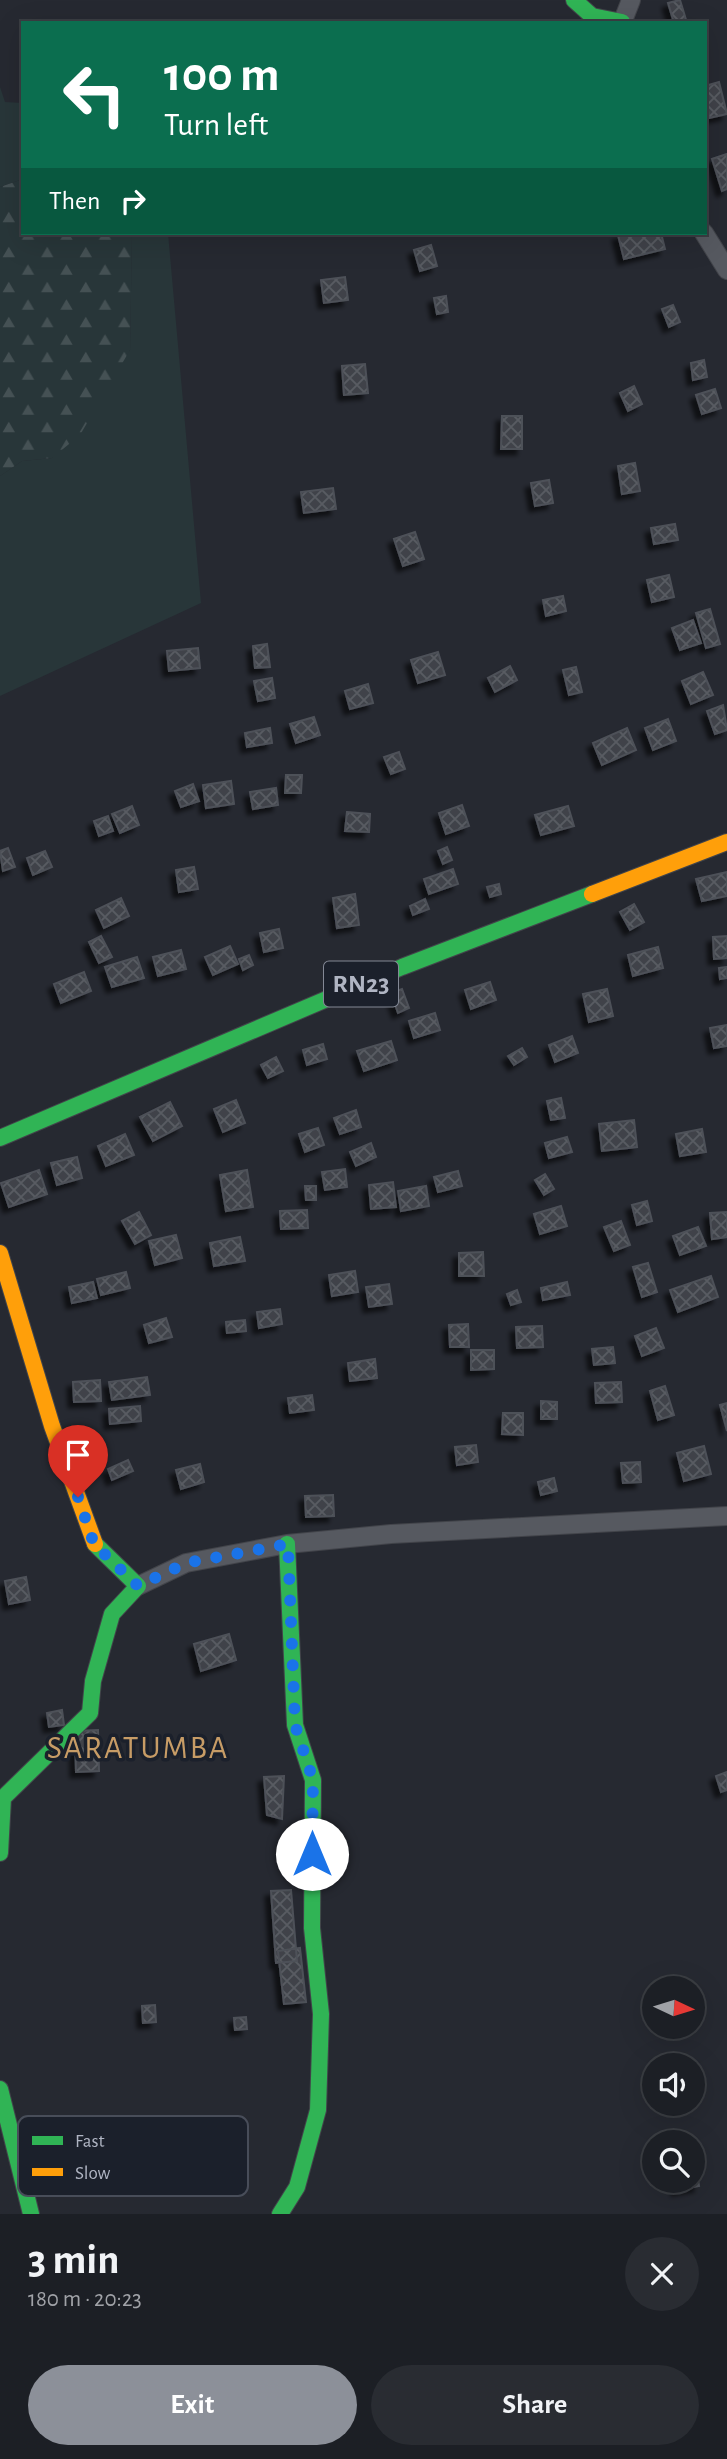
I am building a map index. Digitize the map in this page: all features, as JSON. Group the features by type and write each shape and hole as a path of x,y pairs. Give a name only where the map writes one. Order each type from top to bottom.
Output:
{"street":[{"path":"574,0 592,16 617,21"},
{"path":"622,21 631,0"},
{"path":"706,235 721,254 727,270"},
{"name":"RN23","path":"0,1138 402,967 727,842"},
{"path":"0,1253 52,1426 94,1544 138,1586"},
{"path":"0,1853 3,1798 90,1713 93,1681 112,1614 138,1586 186,1563 288,1544 391,1534 727,1517"},
{"path":"280,2214 297,2187 318,2110 321,2014 312,1928 313,1780 295,1725 288,1544"},
{"path":"0,2089 18,2162"},
{"path":"27,2196 31,2214"}],"green space":[{"path":"0,87 5,102 21,103 21,180 0,187"},
{"path":"21,180 21,235 132,235 130,350 80,435 52,458 22,461 0,476 0,187"},
{"path":"132,235 168,235 201,603 0,696 0,476 22,461 52,458 130,350"}],"building":[{"path":"680,0 686,21 673,21 668,3"},
{"path":"719,82 727,114 709,118 707,85"},
{"path":"727,154 727,189 722,191 712,159"},
{"path":"618,235 662,235 665,249 624,259"},
{"path":"431,245 437,266 420,271 414,250"},
{"path":"345,277 348,300 324,303 321,280"},
{"path":"446,296 448,312 437,314 434,298"},
{"path":"673,305 680,322 669,327 662,309"},
{"path":"704,360 707,377 693,380 691,363"},
{"path":"365,364 368,393 344,395 342,366"},
{"path":"634,386 642,404 628,411 620,393"},
{"path":"715,389 721,408 702,414 696,395"},
{"path":"502,416 522,416 522,449 501,449"},
{"path":"635,463 640,491 622,494 618,466"},
{"path":"549,480 553,503 535,506 531,483"},
{"path":"333,488 336,509 304,513 301,492"},
{"path":"675,524 678,540 654,544 651,528"},
{"path":"415,532 424,559 403,566 394,539"},
{"path":"669,575 674,597 652,602 647,580"},
{"path":"563,596 566,611 546,616 543,600"},
{"path":"710,609 720,644 706,648 696,613"},
{"path":"693,620 701,643 680,650 672,628"},
{"path":"267,644 270,667 255,668 253,646"},
{"path":"198,648 200,668 169,671 167,651"},
{"path":"438,652 445,675 418,683 411,660"},
{"path":"510,666 517,680 495,692 488,678"},
{"path":"576,667 582,692 569,695 563,670"},
{"path":"703,672 713,695 691,704 682,681"},
{"path":"272,678 275,698 258,701 254,681"},
{"path":"368,684 373,703 350,709 345,691"},
{"path":"723,705 727,730 715,734 707,711"},
{"path":"314,717 320,735 296,743 290,724"},
{"path":"668,719 676,741 653,750 645,728"},
{"path":"270,728 272,743 247,747 245,733"},
{"path":"627,728 636,750 602,765 593,743"},
{"path":"399,752 405,769 391,774 384,757"},
{"path":"286,775 302,775 301,793 285,793"},
{"path":"231,781 234,804 206,808 203,785"},
{"path":"193,784 199,801 181,807 175,791"},
{"path":"276,788 278,805 253,809 250,792"},
{"path":"462,805 469,826 446,834 439,813"},
{"path":"132,806 139,825 120,833 112,814"},
{"path":"568,806 574,826 541,835 535,815"},
{"path":"347,812 370,814 369,832 345,831"},
{"path":"108,816 113,831 99,836 94,821"},
{"path":"447,847 452,860 443,864 438,851"},
{"path":"8,848 15,867 3,871 0,851"},
{"path":"45,851 52,867 33,875 27,858"},
{"path":"194,867 198,889 179,892 176,870"},
{"path":"453,869 458,884 429,894 424,879"},
{"path":"727,872 727,896 702,901 696,879"},
{"path":"499,884 501,894 490,897 487,887"},
{"path":"355,894 359,925 337,928 333,898"},
{"path":"121,898 129,916 104,928 96,910"},
{"path":"425,899 429,909 413,915 410,906"},
{"path":"634,904 644,922 630,930 620,912"},
{"path":"279,929 283,948 264,952 260,933"},
{"path":"101,936 112,957 99,963 89,942"},
{"path":"727,936 727,958 714,959 713,937"},
{"path":"230,946 238,964 213,975 205,957"},
{"path":"658,947 663,968 633,976 628,955"},
{"path":"181,950 186,969 158,976 153,957"},
{"path":"249,955 253,965 243,970 239,959"},
{"path":"137,957 144,978 112,987 105,967"},
{"path":"727,967 727,978 720,979 719,968"},
{"path":"84,972 91,991 61,1003 54,984"},
{"path":"490,982 496,1000 471,1009 465,990"},
{"path":"402,989 409,1008 398,1013 391,993"},
{"path":"607,989 613,1016 589,1022 583,994"},
{"path":"435,1013 440,1030 414,1038 409,1021"},
{"path":"727,1025 727,1046 714,1048 710,1028"},
{"path":"572,1036 578,1053 555,1062 549,1045"},
{"path":"391,1041 397,1060 364,1071 357,1051"},
{"path":"323,1044 327,1059 307,1065 303,1050"},
{"path":"522,1048 527,1057 514,1065 508,1056"},
{"path":"276,1057 283,1071 268,1078 261,1065"},
{"path":"561,1098 565,1118 551,1120 547,1101"},
{"path":"236,1100 245,1123 223,1132 214,1109"},
{"path":"170,1102 182,1126 153,1141 140,1117"},
{"path":"356,1110 361,1127 340,1134 334,1118"},
{"path":"634,1120 637,1147 602,1151 599,1124"},
{"path":"318,1128 324,1145 305,1152 299,1134"},
{"path":"702,1129 706,1152 680,1156 676,1134"},
{"path":"125,1134 134,1155 106,1166 98,1146"},
{"path":"567,1137 572,1152 549,1158 545,1143"},
{"path":"371,1143 376,1157 356,1166 350,1152"},
{"path":"77,1157 82,1178 57,1185 51,1163"},
{"path":"345,1169 347,1187 325,1190 322,1172"},
{"path":"39,1170 47,1194 9,1207 1,1183"},
{"path":"247,1170 253,1207 226,1211 220,1175"},
{"path":"458,1171 462,1186 438,1192 434,1177"},
{"path":"545,1174 554,1189 544,1195 535,1180"},
{"path":"393,1182 396,1207 371,1209 369,1185"},
{"path":"305,1186 316,1186 316,1200 306,1200"},
{"path":"426,1186 429,1206 401,1211 398,1191"},
{"path":"647,1201 652,1221 637,1225 632,1205"},
{"path":"561,1206 567,1226 540,1234 534,1214"},
{"path":"307,1210 308,1228 281,1229 280,1211"},
{"path":"139,1212 151,1235 135,1244 122,1221"},
{"path":"727,1212 727,1237 712,1239 710,1213"},
{"path":"621,1221 630,1245 614,1251 604,1227"},
{"path":"698,1227 706,1246 680,1255 673,1236"},
{"path":"176,1235 182,1258 155,1265 149,1241"},
{"path":"240,1237 245,1261 214,1266 210,1243"},
{"path":"483,1252 484,1276 459,1276 459,1253"},
{"path":"648,1263 657,1292 642,1297 633,1267"},
{"path":"355,1271 358,1292 332,1296 329,1275"},
{"path":"126,1272 130,1288 101,1295 97,1279"},
{"path":"711,1276 718,1297 678,1312 670,1290"},
{"path":"93,1282 97,1298 72,1303 69,1287"},
{"path":"567,1282 570,1295 543,1300 541,1288"},
{"path":"389,1284 392,1304 369,1307 366,1287"},
{"path":"517,1290 521,1302 511,1305 507,1294"},
{"path":"280,1309 282,1324 259,1328 257,1312"},
{"path":"166,1318 172,1337 149,1343 144,1325"},
{"path":"245,1320 246,1331 227,1333 226,1322"},
{"path":"468,1324 469,1347 450,1347 449,1325"},
{"path":"542,1326 543,1347 517,1348 516,1327"},
{"path":"656,1328 664,1348 642,1356 635,1336"},
{"path":"613,1347 615,1363 594,1365 592,1349"},
{"path":"471,1350 494,1350 494,1369 471,1370"},
{"path":"375,1359 377,1378 350,1381 348,1363"},
{"path":"147,1377 150,1395 112,1400 109,1382"},
{"path":"100,1380 101,1401 74,1402 73,1382"},
{"path":"621,1382 622,1402 596,1403 595,1383"},
{"path":"665,1386 674,1415 658,1420 650,1391"},
{"path":"312,1395 314,1410 290,1413 288,1398"},
{"path":"541,1401 557,1402 557,1419 541,1419"},
{"path":"727,1403 727,1431 720,1405"},
{"path":"140,1406 141,1421 110,1424 109,1409"},
{"path":"503,1413 523,1413 523,1435 502,1434"},
{"path":"476,1445 478,1462 457,1465 455,1447"},
{"path":"704,1446 711,1474 684,1481 677,1453"},
{"path":"128,1460 133,1471 112,1480 108,1469"},
{"path":"640,1462 641,1482 623,1483 621,1463"},
{"path":"200,1464 204,1482 181,1489 176,1470"},
{"path":"554,1478 557,1491 541,1495 538,1482"},
{"path":"333,1495 334,1516 306,1517 305,1496"},
{"path":"26,1577 30,1600 9,1604 5,1581"},
{"path":"229,1634 236,1660 201,1671 194,1644"},
{"path":"62,1710 64,1725 49,1727 47,1713"},
{"path":"98,1730 99,1771 76,1772 75,1731"},
{"path":"727,1772 727,1790 721,1792 716,1776"},
{"path":"284,1776 282,1819 267,1815 264,1777"},
{"path":"291,1890 297,1961 276,1963 271,1891"},
{"path":"300,1948 306,2002 284,2004 278,1951"},
{"path":"155,2005 156,2022 143,2023 142,2006"},
{"path":"246,2017 247,2029 235,2030 234,2018"}],"traffic: fast":[{"path":"574,0 592,16 617,21"},
{"path":"0,1138 402,967 592,894"},
{"path":"0,1853 3,1798 90,1713 93,1681 112,1614 138,1586 95,1544"},
{"path":"280,2214 297,2187 318,2110 321,2014 312,1928 313,1780 295,1725 287,1544"},
{"path":"0,2089 18,2162"},
{"path":"27,2196 31,2214"}],"traffic: slow":[{"path":"592,894 727,842"},
{"path":"0,1253 52,1426 95,1544"}],"district":[{"name":"SARATUMBA","path":"138,1748"}],"route":[{"path":"78,1497 94,1544 138,1586 186,1563 288,1544 295,1725 313,1780 312,1854"}]}
